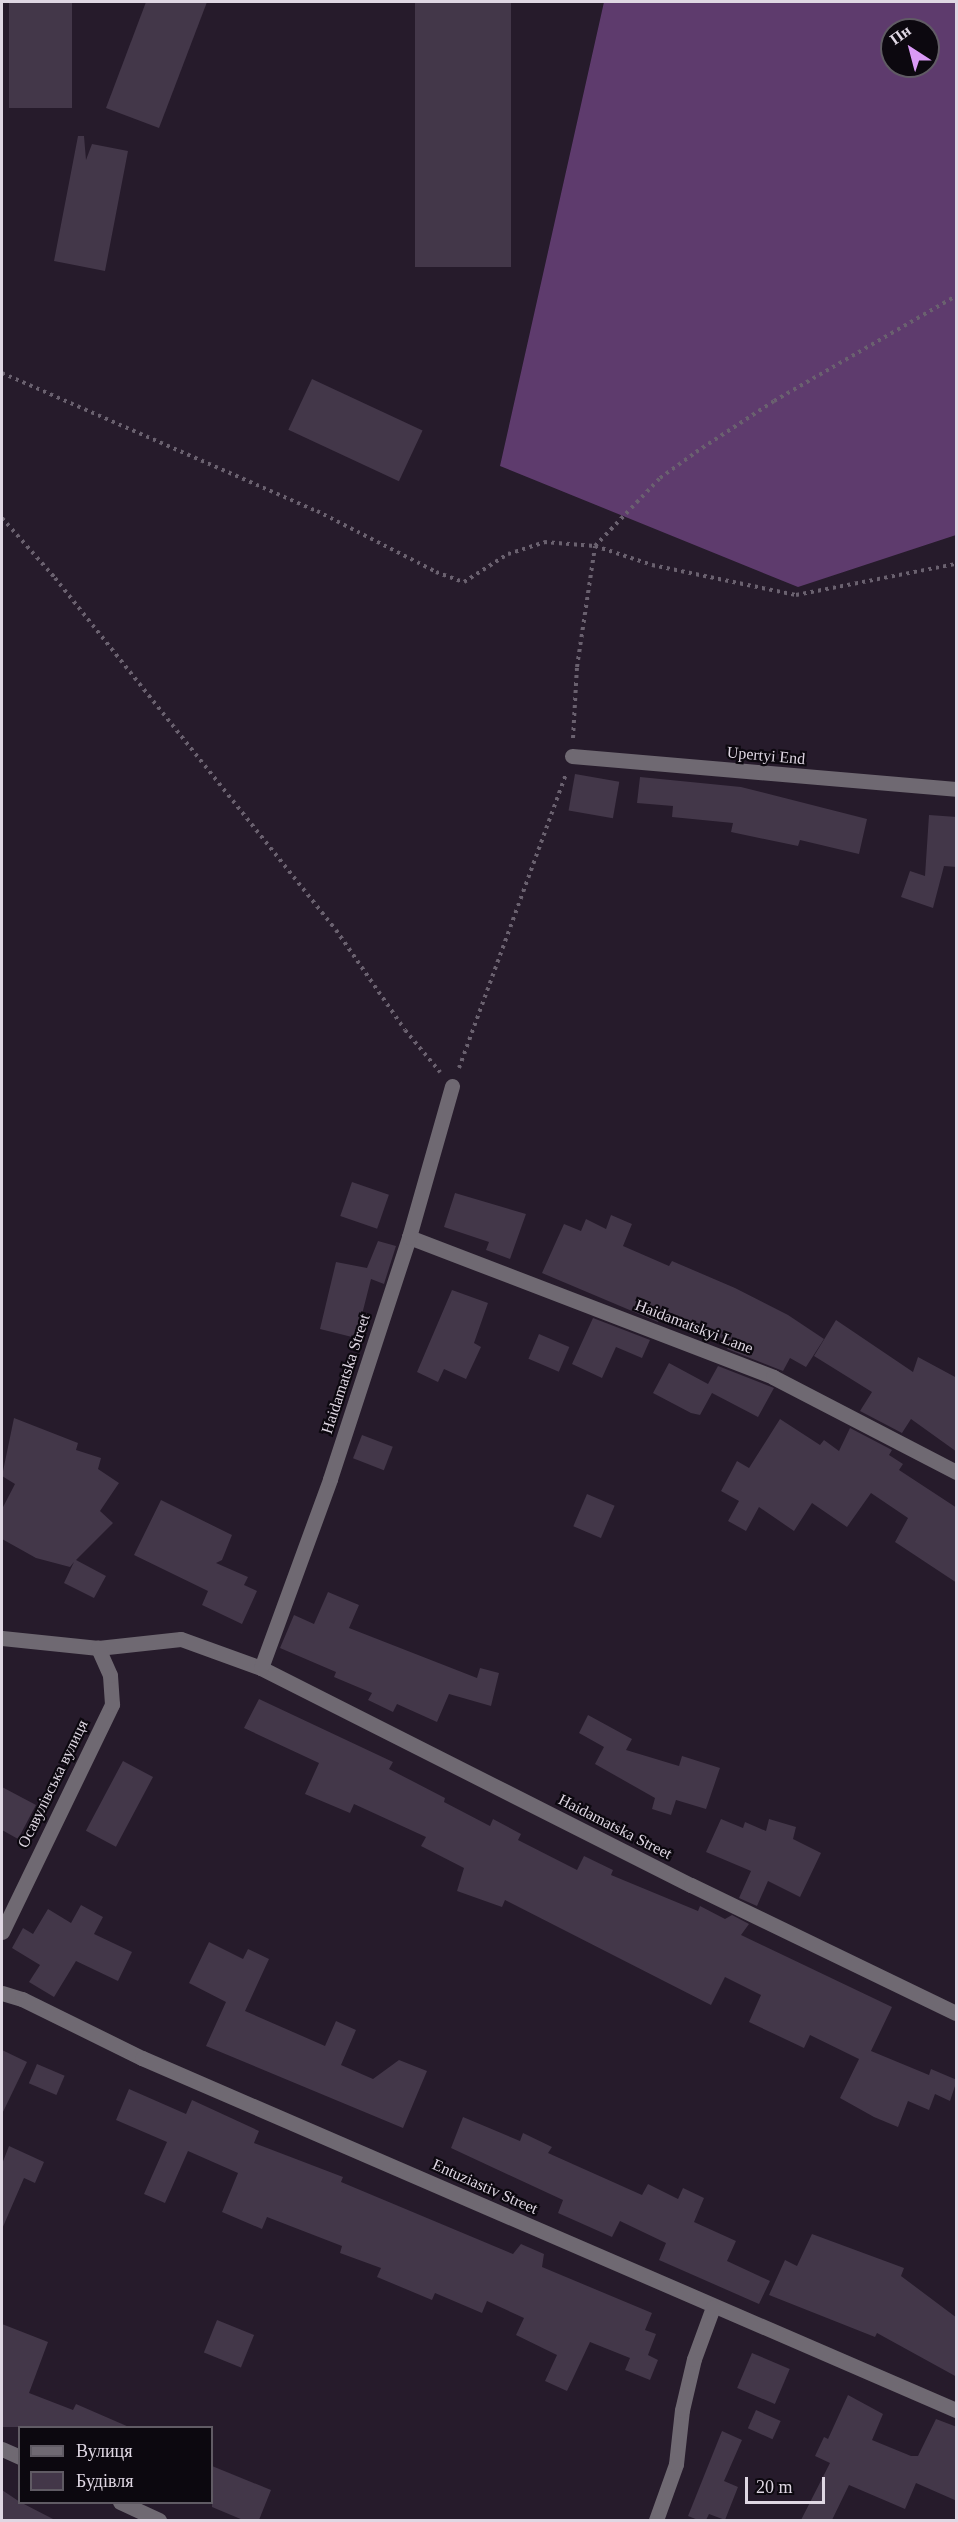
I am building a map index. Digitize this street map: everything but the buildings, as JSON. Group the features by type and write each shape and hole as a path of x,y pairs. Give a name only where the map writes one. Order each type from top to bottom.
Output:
{"street":[{"name":"Upertyi End","path":"572,756 957,789"},
{"name":"Haidamatska Street","path":"261,1668 330,1479 409,1238 452,1086"},
{"name":"Haidamatskyi Lane","path":"409,1238 773,1377 957,1472"},
{"name":"Haidamatska Street","path":"2,1638 98,1648 181,1639 261,1668 691,1886 957,2013"},
{"name":"Осавулівська вулиця","path":"2,1932 112,1704 110,1675 98,1648"},
{"name":"Entuziastiv Street","path":"2,1993 22,1999 142,2058 713,2307 957,2410"},
{"path":"656,2520 676,2464 682,2410 694,2359 713,2307"},
{"path":"2,2449 18,2456"},
{"path":"124,2504 159,2520"}],"path":[{"path":"452,1086 572,756 577,667 595,546 660,478 696,452 774,401 957,296"},
{"path":"2,373 317,511 436,572 464,582 508,554 544,542 595,546 652,565 796,595 957,564"},
{"path":"2,518 55,579 336,930 405,1030 452,1086"}],"shaded area":[{"path":"604,2 956,2 956,535 798,587 500,466"}]}
